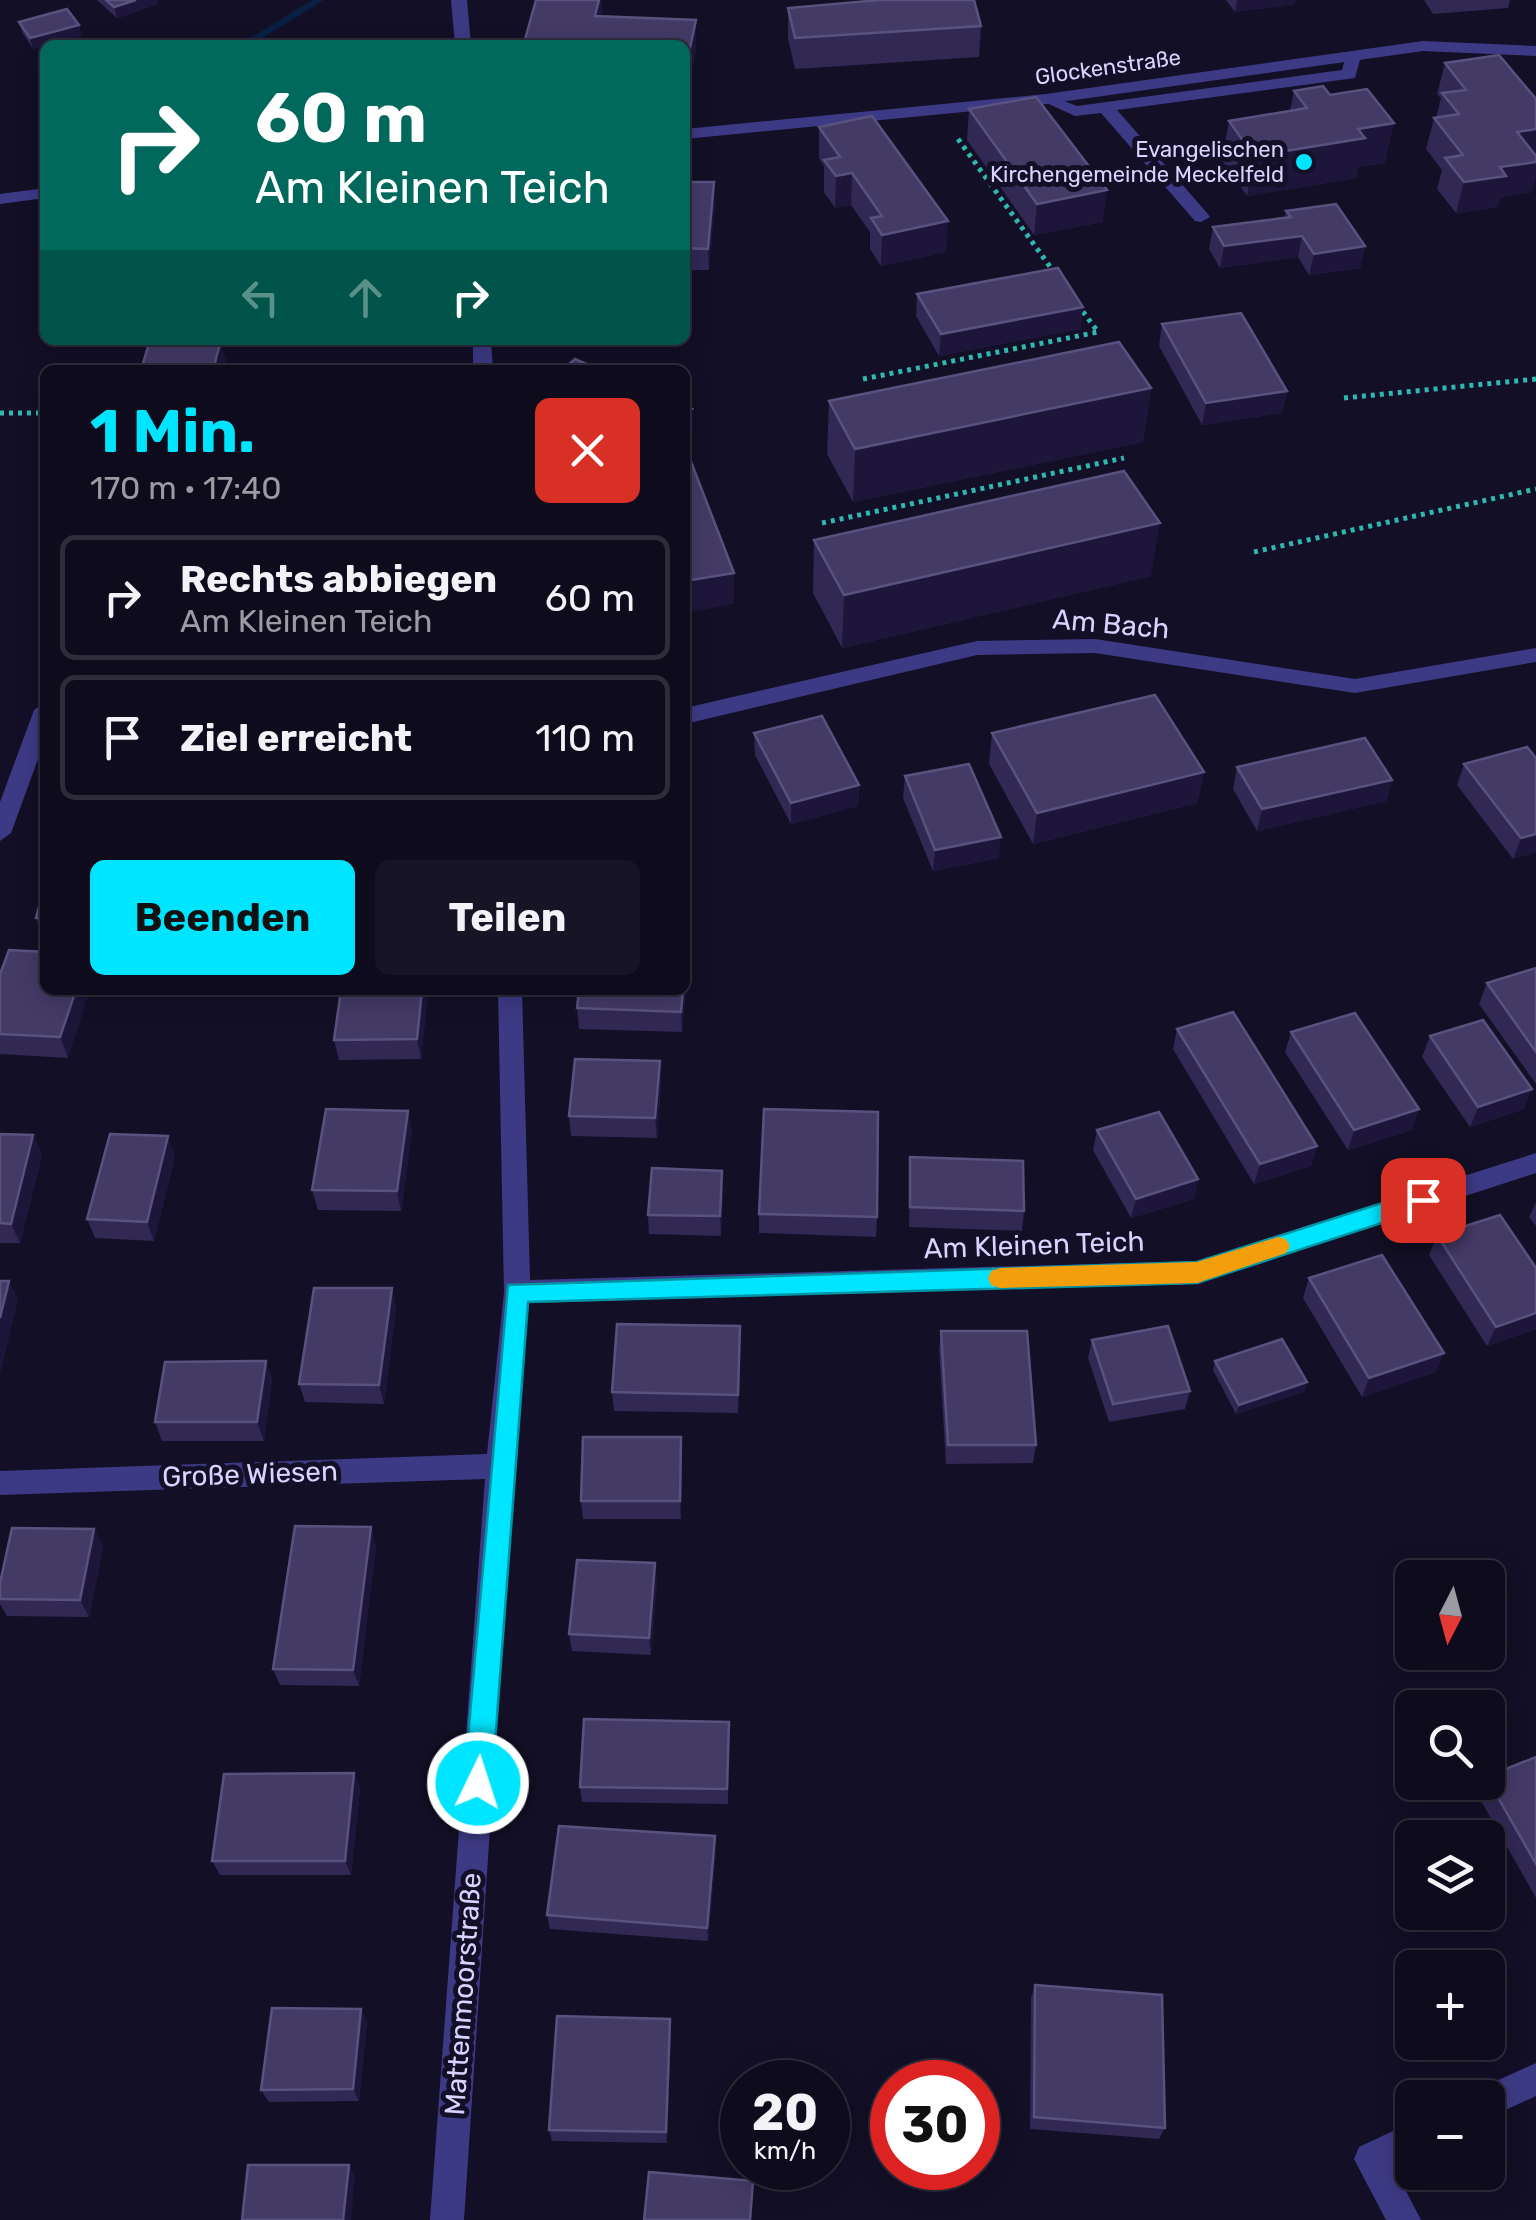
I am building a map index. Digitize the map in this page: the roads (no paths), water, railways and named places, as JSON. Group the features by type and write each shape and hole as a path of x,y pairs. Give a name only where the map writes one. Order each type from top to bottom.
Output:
{"street":[{"path":"459,0 463,40"},
{"name":"Glockenstraße","path":"690,134 1046,99 1424,46 1536,51"},
{"path":"1046,99 1074,111 1350,74 1353,56"},
{"path":"1105,108 1202,216"},
{"path":"0,199 40,194"},
{"name":"Am Bach","path":"690,715 977,648 1096,646 1356,686 1536,655"},
{"path":"0,833 40,724"},
{"name":"Mattenmoorstraße","path":"447,2220 500,1466 517,1292 510,995"},
{"name":"Am Kleinen Teich","path":"517,1292 1197,1272 1536,1163"},
{"name":"Große Wiesen","path":"0,1483 500,1466"},
{"path":"1505,2094 1536,2079"},
{"path":"1395,2147 1371,2159 1404,2220"}],"waterway":[{"path":"252,40 319,0"}],"place":[{"name":"Evangelischen Kirchengemeinde Meckelfeld","path":"1304,162"}]}
